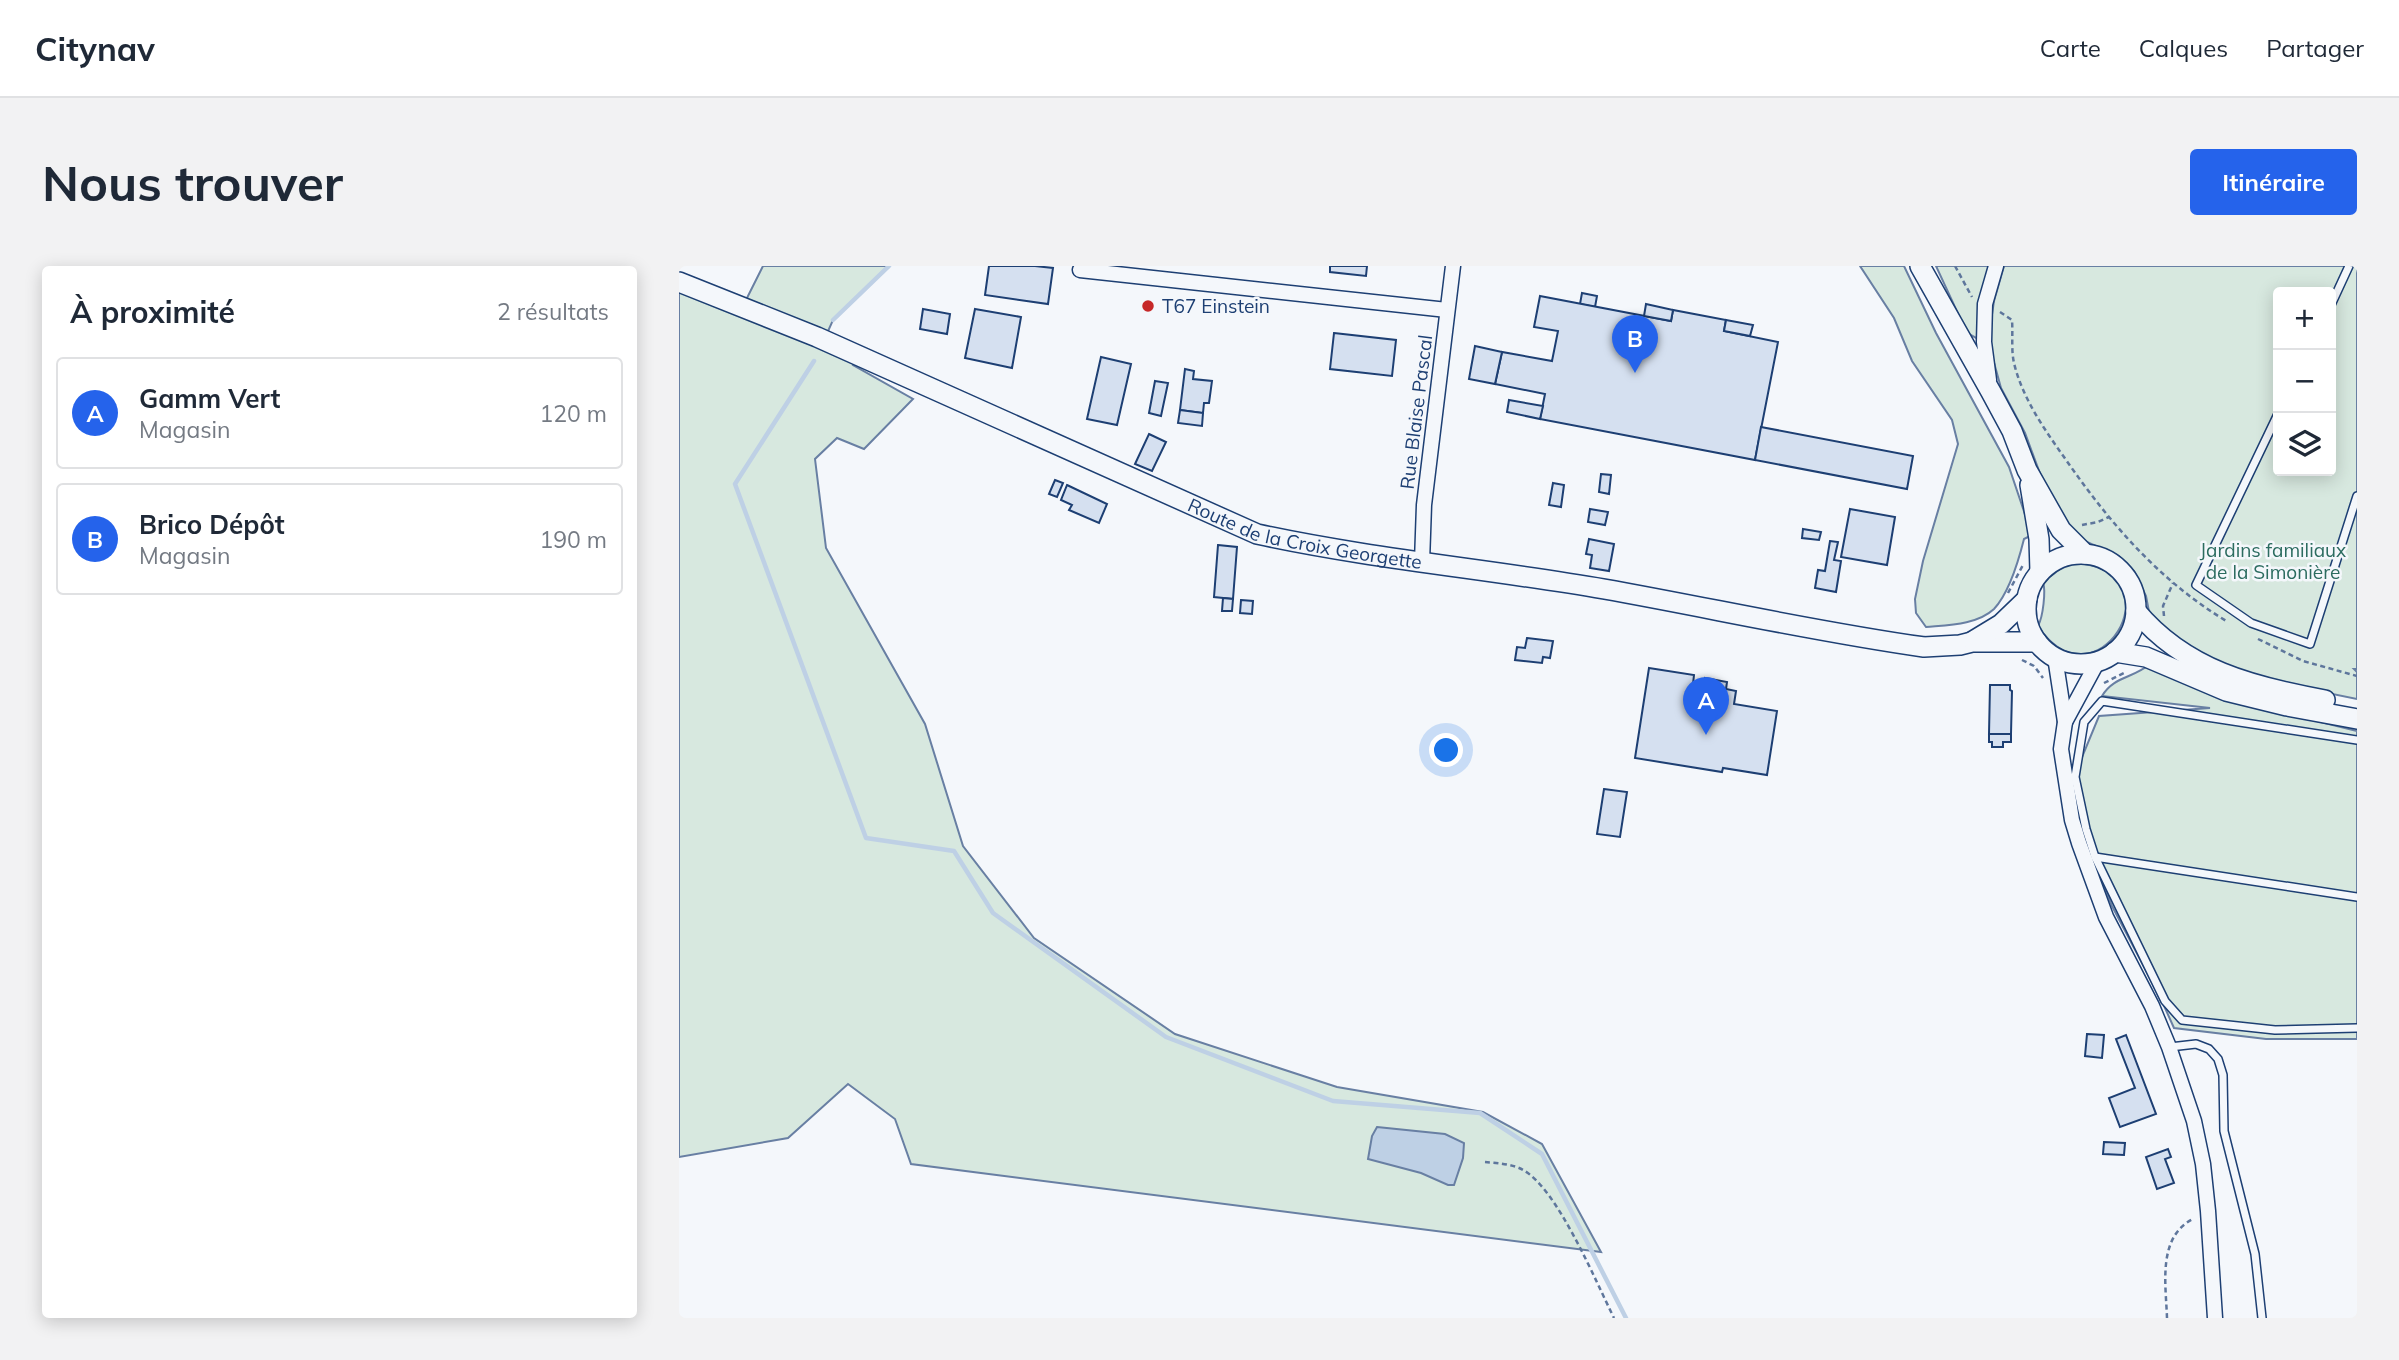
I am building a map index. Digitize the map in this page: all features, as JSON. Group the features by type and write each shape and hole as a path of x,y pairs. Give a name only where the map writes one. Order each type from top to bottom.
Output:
{"street":[{"name":"Rue Blaise Pascal","path":"1422,562 1423,505 1453,266"},
{"path":"1920,266 2012,431 2027,470 2061,530 2085,554"},
{"path":"1991,392 1984,342 1985,304 1996,266"},
{"path":"1080,270 1447,310"},
{"name":"Route de la Croix Georgette","path":"679,282 817,337 1257,534 1312,546 1604,589 1924,647 1972,642 2037,642"},
{"path":"2027,470 2039,539 2027,599 2028,623 2037,642 2056,657 2074,663 2107,656 2146,656 2226,691 2357,719"},
{"path":"2033,566 2062,557 2085,554 2108,561 2126,577 2133,592 2136,611 2130,634 2107,656 2066,722"},
{"name":"Route de la Croix Georgette","path":"1972,642 2001,624 2027,599"},
{"path":"2136,611 2159,635 2217,671 2262,687 2357,705"},
{"path":"2056,657 2066,722 2061,748 2072,820 2082,854 2106,917 2152,1006 2169,1047 2193,1121 2203,1164 2215,1318"}],"lane":[{"path":"2336,294 2349,266"},
{"path":"2273,424 2196,585 2251,624 2310,643 2357,496"},
{"path":"2357,740 2102,701 2084,722 2075,777 2095,857 2165,1001 2182,1020 2275,1030 2357,1028"},
{"path":"2095,857 2357,897"},
{"path":"2169,1047 2196,1044 2209,1049 2218,1059 2223,1075 2224,1131 2255,1254 2262,1318"}],"path":[{"path":"1955,266 1972,297 2012,320 2014,361 2030,403 2049,436 2109,517 2155,568 2198,604 2228,622"},
{"path":"2077,525 2098,522 2109,517"},
{"path":"2003,602 2033,566"},
{"path":"2165,627 2163,606 2173,583"},
{"path":"2249,634 2303,662 2357,676"},
{"path":"2015,656 2033,666 2046,681"},
{"path":"2099,686 2132,670"},
{"path":"1485,1162 1523,1169 1541,1185 1565,1221 1614,1318"},
{"path":"2167,1318 2166,1265 2171,1241 2188,1222 2208,1211"}],"green space":[{"path":"763,266 889,266 833,320 824,340 857,355 853,365 913,399 864,449 837,438 815,459 826,548 925,724 963,846 1034,938 1175,1034 1337,1087 1483,1112 1542,1144 1601,1252 911,1164 895,1119 848,1084 788,1138 679,1157 679,283 743,306"},
{"path":"1860,266 1904,266 1936,333 2009,467 2032,535 2024,539 2013,575 1999,602 1987,614 1971,621 1926,627 1916,613 1915,599 1923,561 1958,444 1952,420 1912,361 1894,318"},
{"path":"1936,266 1991,266 1978,339 1967,333"},
{"name":"Jardins familiaux de la Simonière","path":"2004,266 2357,266 2357,669 2354,669 2357,672 2357,699 2249,677 2210,662 2150,617 2146,596 2134,571 2119,556 2071,535 2048,495 2025,433 2001,388 1990,348 1991,321"},
{"path":"2079,563 2109,573 2123,590 2125,611 2118,632 2103,647 2083,654 2060,649 2038,626 2043,604 2043,582 2064,566"},
{"path":"2150,664 2232,700 2357,731 2357,1039 2266,1039 2174,1028 2112,906 2093,860 2073,779 2099,716 2210,708 2102,696 2118,681"}],"water":[{"path":"1377,1127 1445,1134 1464,1143 1463,1158 1454,1185 1368,1159 1372,1136"}],"building":[{"path":"989,266 1053,268 1048,304 985,295"},
{"path":"1330,266 1367,266 1366,276 1330,272"},
{"path":"1582,293 1597,296 1595,307 1580,304"},
{"path":"1540,296 1671,321 1673,310 1726,320 1724,331 1778,342 1755,460 1540,419 1545,394 1495,384 1502,352 1552,361 1558,331 1534,327"},
{"path":"1646,304 1673,310 1671,321 1644,316"},
{"path":"923,309 950,314 947,334 920,329"},
{"path":"975,309 1021,317 1012,368 965,358"},
{"path":"1726,320 1753,325 1750,336 1724,331"},
{"path":"1334,333 1396,340 1392,376 1330,369"},
{"path":"1475,346 1502,352 1495,384 1469,379"},
{"path":"1101,357 1131,364 1117,425 1087,419"},
{"path":"1185,369 1194,371 1193,379 1212,381 1209,403 1204,403 1203,413 1180,410"},
{"path":"1155,381 1168,383 1161,416 1149,413"},
{"path":"1509,400 1543,406 1540,419 1507,412"},
{"path":"1180,410 1203,413 1202,426 1178,423"},
{"path":"1761,427 1913,456 1907,489 1755,460"},
{"path":"1149,434 1166,442 1152,471 1135,464"},
{"path":"1601,474 1611,475 1609,494 1599,492"},
{"path":"1055,480 1063,483 1057,497 1049,494"},
{"path":"1553,483 1564,485 1561,507 1549,505"},
{"path":"1067,485 1107,504 1099,523 1069,510 1072,505 1061,500"},
{"path":"1590,509 1608,512 1605,525 1588,522"},
{"path":"1850,509 1895,517 1887,565 1841,557"},
{"path":"1803,529 1821,532 1819,540 1802,538"},
{"path":"1589,539 1614,544 1609,571 1590,568 1592,555 1586,554"},
{"path":"1830,541 1838,542 1834,560 1841,561 1836,592 1815,588 1818,570 1825,571"},
{"path":"1218,545 1237,547 1233,599 1214,597"},
{"path":"1223,598 1233,599 1232,611 1222,611"},
{"path":"1241,600 1253,601 1252,614 1240,613"},
{"path":"1527,638 1553,641 1550,658 1543,657 1542,663 1515,660 1517,647 1525,648"},
{"path":"1649,668 1694,675 1693,684 1704,685 1705,678 1727,682 1726,689 1736,691 1734,704 1777,711 1767,775 1723,768 1722,772 1635,758"},
{"path":"1990,685 2010,685 2011,734 1989,734"},
{"path":"1989,734 2011,734 2011,742 2003,742 2003,747 1992,747"},
{"path":"1604,789 1627,792 1620,837 1597,834"},
{"path":"2087,1034 2104,1035 2102,1058 2085,1056"},
{"path":"2126,1035 2156,1114 2120,1127 2109,1098 2135,1088 2116,1039"},
{"path":"2104,1142 2125,1143 2124,1155 2103,1154"},
{"path":"2168,1149 2171,1157 2165,1159 2174,1183 2157,1189 2146,1157"}],"waterway":[{"path":"833,320 889,266"},
{"path":"814,361 735,484 866,838 954,851 993,913 1166,1037 1333,1101 1480,1113 1542,1154 1626,1318"}],"place":[{"name":"T67 Einstein","path":"1148,306"},
{"name":"Brico Dépôt","path":"1635,373"},
{"name":"Gamm Vert","path":"1706,735"}]}
